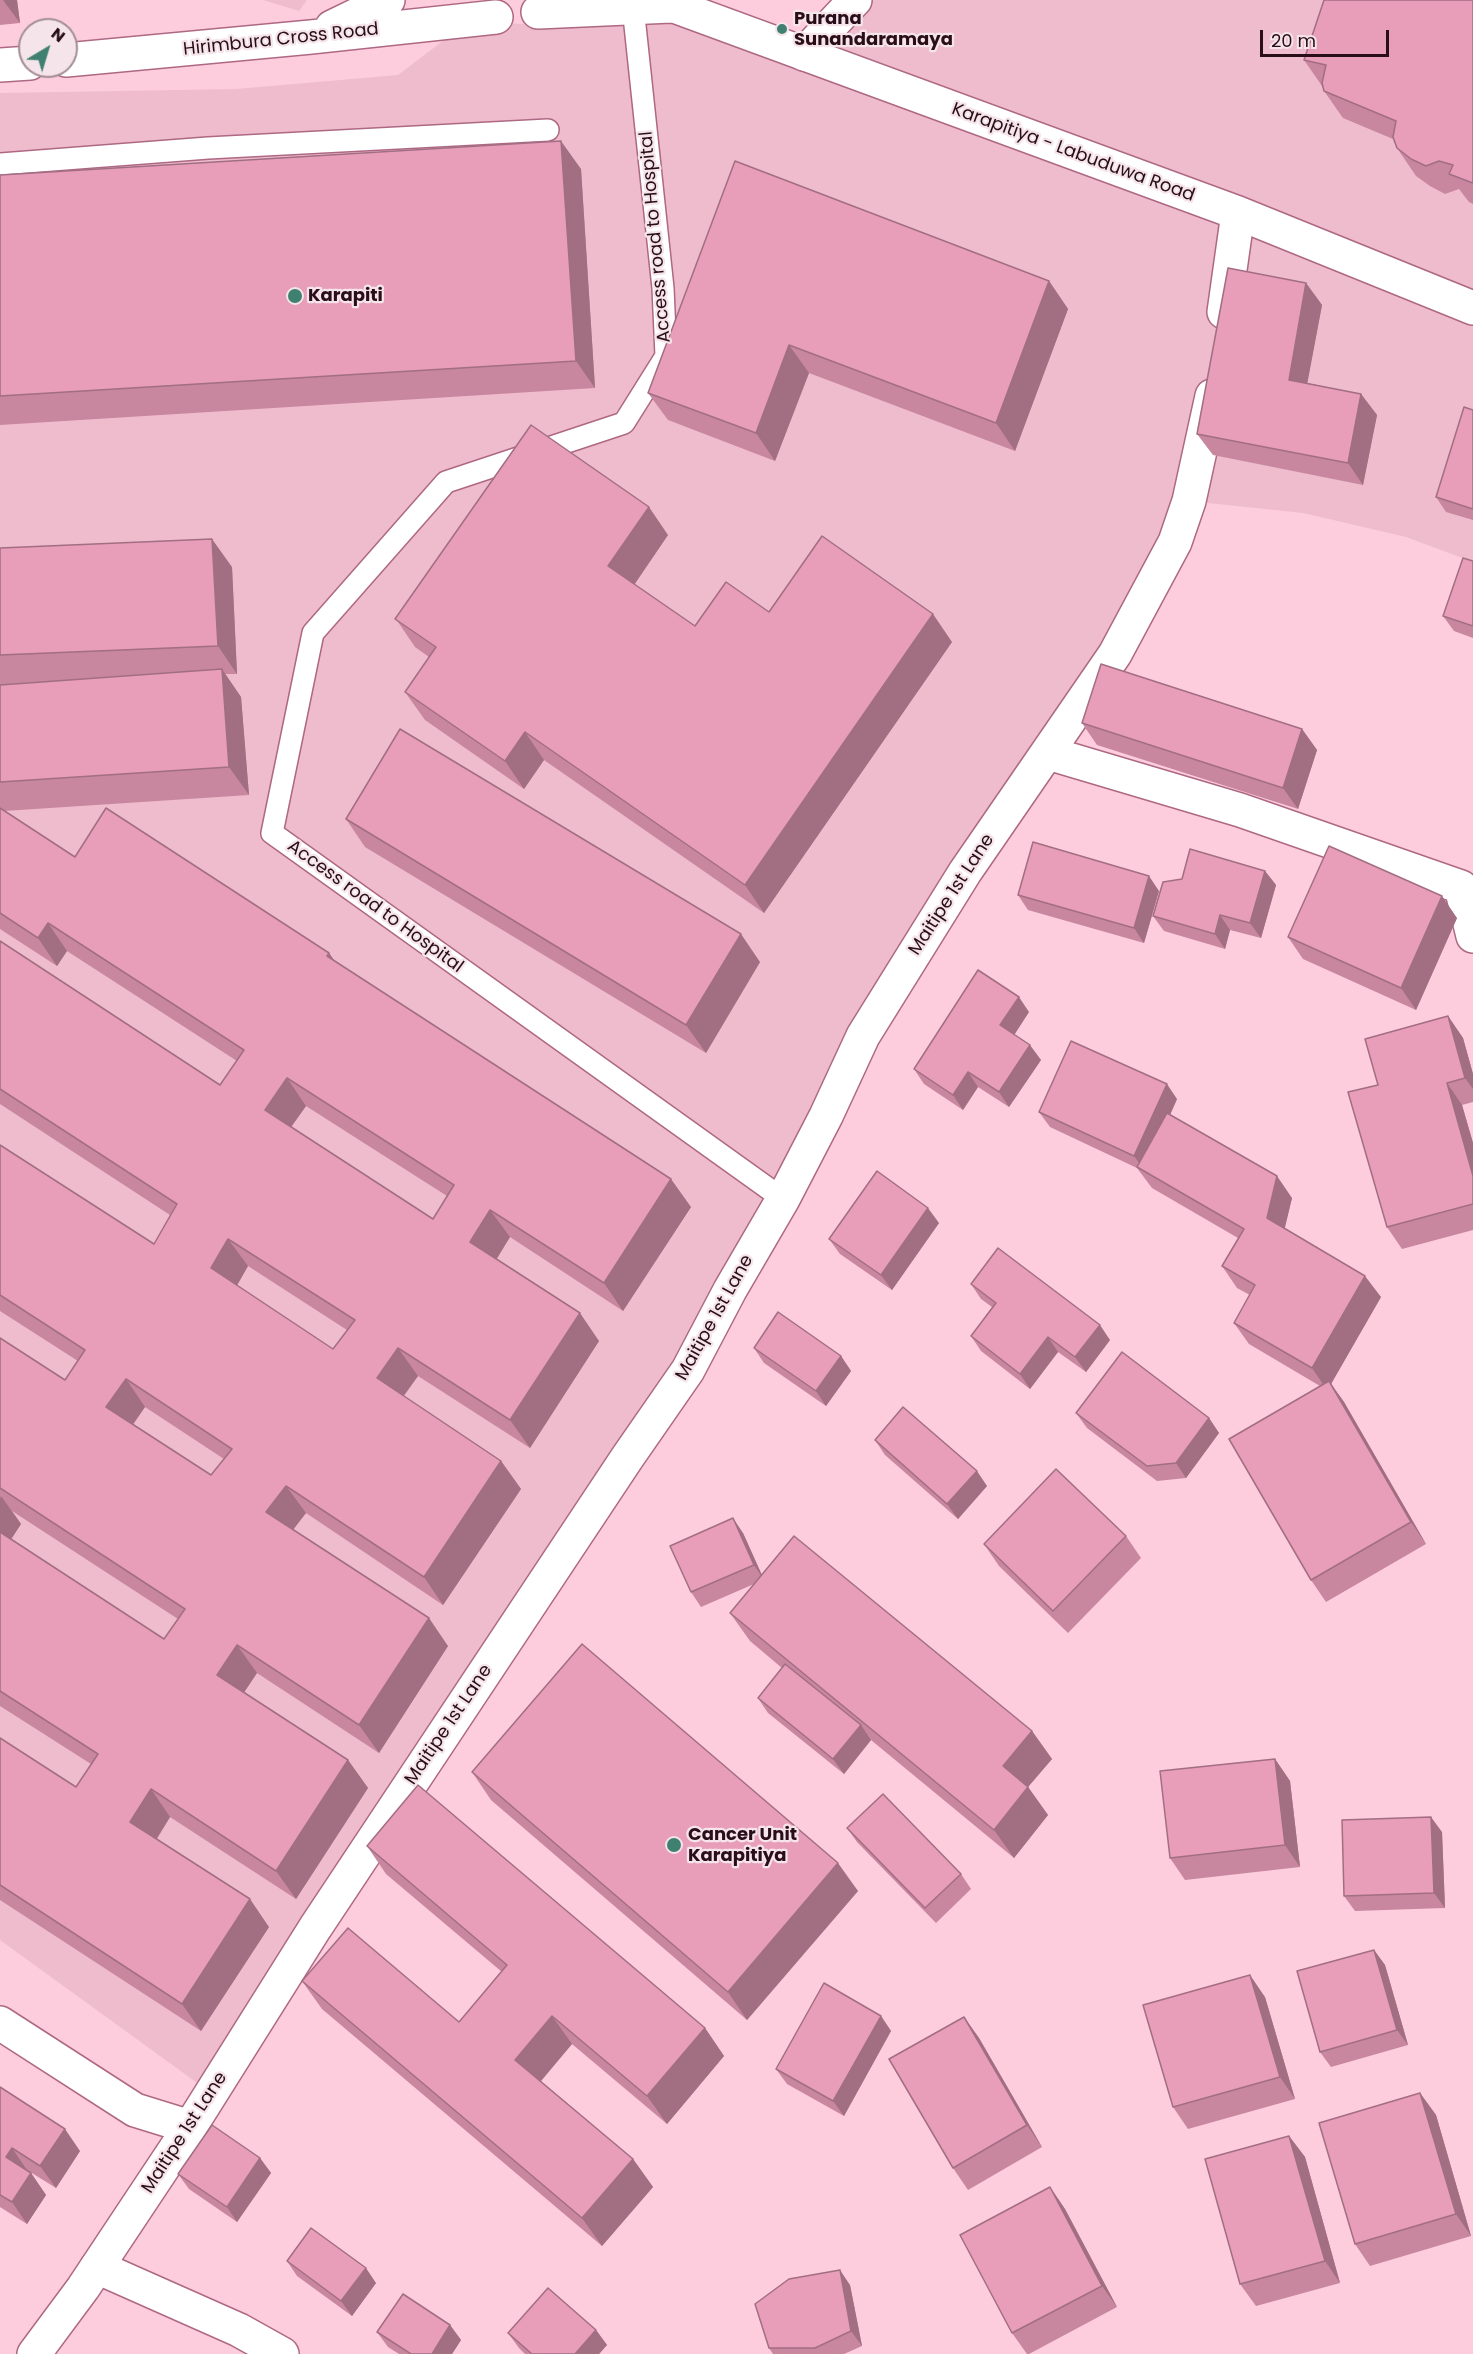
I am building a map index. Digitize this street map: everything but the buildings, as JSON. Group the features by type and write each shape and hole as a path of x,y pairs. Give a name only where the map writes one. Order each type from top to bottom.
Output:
{"street":[{"path":"311,37 350,12 388,0"},
{"path":"804,54 855,0"},
{"name":"Karapitiya - Labuduwa Road","path":"541,6 654,4 804,54 1238,213 1473,308"},
{"name":"Hirimbura Cross Road","path":"78,59 311,37 487,8 541,6"},
{"path":"0,65 18,64"},
{"name":"Maitipe 1st Lane","path":"34,2354 97,2267 190,2127 315,1928 627,1458 688,1370 730,1290 783,1199 826,1116 863,1036 965,872 1115,654 1175,542 1189,501 1214,387 1238,213"},
{"path":"1048,753 1240,810 1461,887 1473,936"},
{"path":"0,2023 135,2110 190,2127"},
{"path":"97,2267 239,2330 282,2354"}],"lane":[{"name":"Access road to Hospital","path":"654,4 666,356 624,423 446,482 313,633 272,833 783,1199"},
{"path":"0,164 208,148 548,130"}],"shaded area":[{"path":"263,0 307,0 299,11"},
{"path":"855,0 1473,0 1473,562 1406,537 1303,513 1189,501 783,1199 211,2093 0,1940 0,93 236,89 398,75 469,21 574,27 681,9 804,54"}],"place":[{"name":"Purana Sunandaramaya","path":"782,29"},
{"name":"Karapiti","path":"295,296"},
{"name":"Cancer Unit Karapitiya","path":"674,1845"}]}
